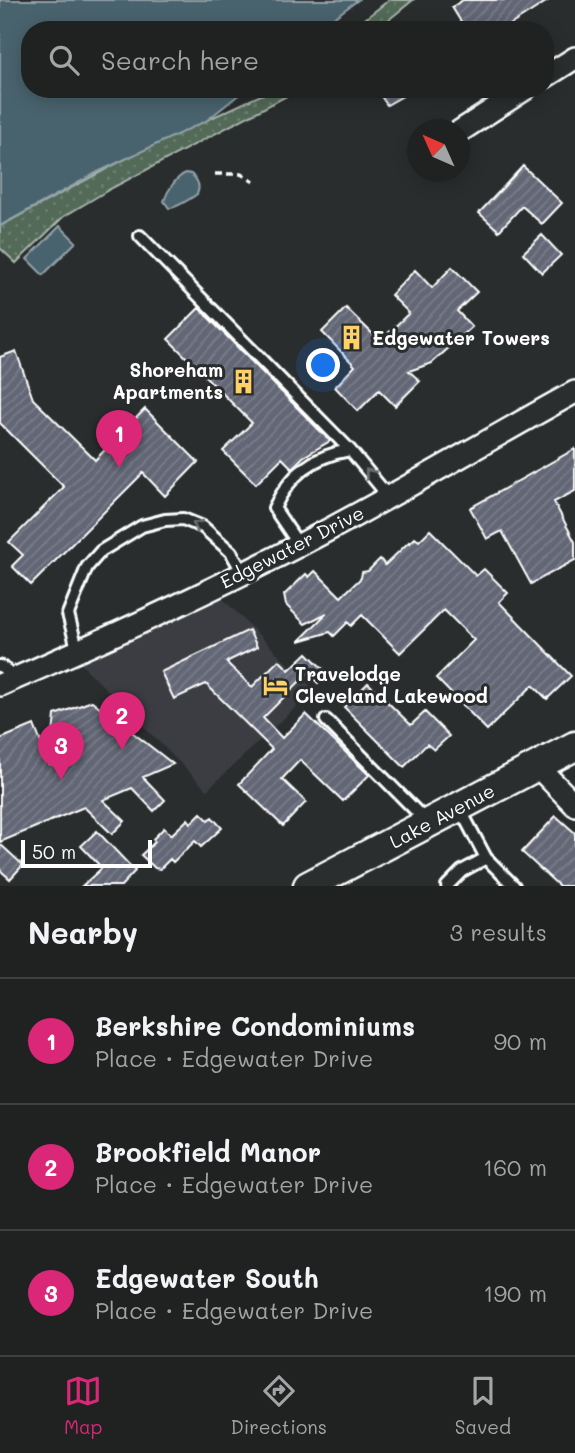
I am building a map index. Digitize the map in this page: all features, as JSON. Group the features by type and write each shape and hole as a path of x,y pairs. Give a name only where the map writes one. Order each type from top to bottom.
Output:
{"street":[{"path":"554,71 575,58"},
{"path":"470,125 511,98"},
{"name":"Edgewater Drive","path":"6,676 78,652 243,573 299,545 575,392"},
{"name":"Lake Avenue","path":"308,886 575,746"},
{"path":"537,766 575,805"}],"lane":[{"path":"140,236 350,450 388,496"},
{"path":"299,545 274,508 282,491 293,477 321,457 350,450"},
{"path":"78,652 68,614 87,566 101,551 142,526 183,519 203,527 231,552 243,573"},
{"path":"326,719 428,823"},
{"path":"459,807 486,858 514,886"},
{"path":"447,886 462,871 486,858"}],"path":[{"path":"215,174 240,174 254,182"}],"shaded area":[{"path":"212,588 314,690 207,790 72,655"}],"green space":[{"path":"389,0 413,0 387,21 362,21"},
{"path":"255,98 283,98 110,189 63,217 16,263 0,248 0,226 138,152"}],"water":[{"path":"0,0 358,0 329,21 21,21 21,98 235,98 206,121 98,172 0,226"},
{"path":"186,173 191,174 197,181 197,194 169,208 164,201 167,193 175,181"},
{"path":"60,226 76,242 43,275 27,259"}],"building":[{"path":"463,0 549,0 516,21 461,21 452,7"},
{"path":"382,98 399,98 387,105"},
{"path":"523,166 562,203 542,224 522,206 499,231 479,213"},
{"path":"542,235 561,255 542,273 523,253"},
{"name":"Edgewater Towers","path":"452,267 477,292 457,311 472,327 432,363 409,371 420,381 395,406 379,390 358,411 335,387 355,366 322,332 346,308 380,341 409,313 391,295 415,270 432,288"},
{"name":"Shoreham Apartments","path":"199,308 330,441 303,457 292,468 282,458 256,484 223,451 252,423 168,339"},
{"path":"16,351 33,399 95,460 145,409 198,462 165,496 143,473 31,585 12,566 23,555 9,542 64,487 0,423 0,357"},
{"path":"575,449 575,491 554,502 575,542 575,560 531,584 502,531 487,539 470,508"},
{"path":"430,530 476,576 484,569 508,593 499,602 571,676 547,699 533,685 487,730 436,678 474,640 444,610 400,653 362,615 351,626 348,622 334,636 330,632 299,641 327,613 305,624 286,605 284,595 306,574 309,577 315,571 341,597 361,578 362,572 368,571 380,559 385,565 409,542 415,538 419,541"},
{"path":"249,630 257,647 226,662 252,687 279,660 289,670 307,653 327,673 318,683 308,673 263,718 282,738 306,714 369,775 343,801 300,760 282,779 306,802 283,826 239,784 272,749 206,684 174,699 161,672"},
{"path":"368,683 411,725 425,712 449,736 434,750 427,744 404,767 344,707"},
{"path":"92,701 173,764 143,777 165,800 154,811 132,788 103,800 125,821 112,834 84,807 0,842 0,739 34,725 50,765 55,715"},
{"path":"201,813 208,820 212,817 222,828 201,847 195,841 173,862 170,859 160,869 155,868 141,855 155,842 153,839 164,828 171,835 188,819 191,823"},
{"path":"556,816 575,833 575,886 559,886 522,852"},
{"path":"97,831 135,871 121,886 82,886 102,868 81,846"},
{"path":"0,844 23,865 10,879 0,870"}],"place":[{"name":"Edgewater Towers","path":"352,338"},
{"name":"Shoreham Apartments","path":"243,381"},
{"name":"Berkshire Condominiums","path":"119,468"},
{"name":"Travelodge Cleveland Lakewood","path":"275,685"},
{"name":"Brookfield Manor","path":"122,750"},
{"name":"Edgewater South","path":"61,780"}]}
